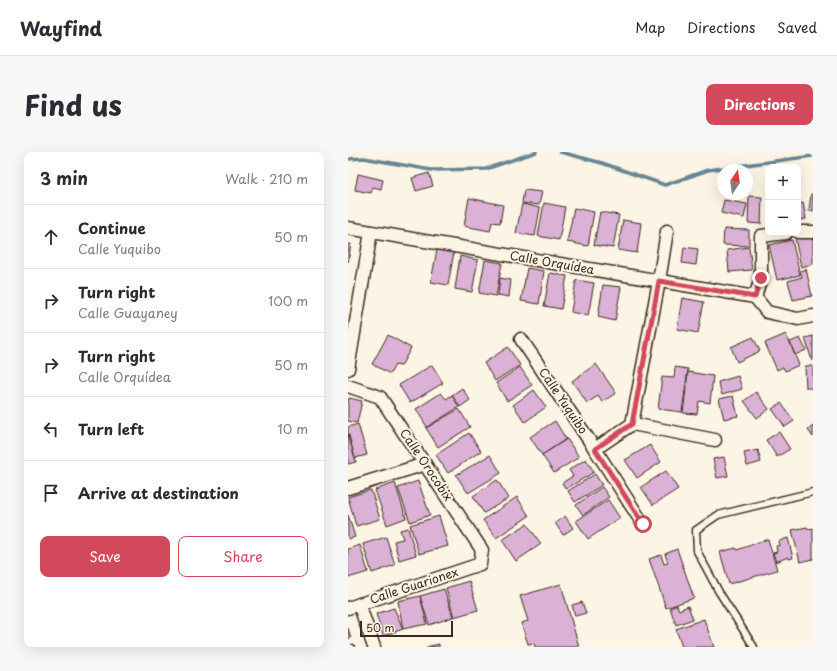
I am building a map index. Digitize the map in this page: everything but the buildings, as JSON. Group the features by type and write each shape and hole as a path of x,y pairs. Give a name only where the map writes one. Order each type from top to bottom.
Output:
{"street":[{"name":"Calle Orquídea","path":"348,228 755,297"},
{"path":"632,424 659,281 666,231"},
{"path":"348,369 371,232"},
{"path":"801,232 813,232"},
{"path":"765,236 761,236 761,278 755,297 767,312 798,319 813,316"},
{"name":"Calle Yuquibo","path":"521,339 595,449 643,524"},
{"name":"Calle Orocobix","path":"348,386 380,397 482,550 480,564"},
{"path":"595,449 632,424 715,440"},
{"path":"348,488 424,464"},
{"name":"Calle Guarionex","path":"354,606 480,564"},
{"path":"354,606 374,647"}],"lane":[{"path":"754,647 719,592 697,551 696,530 718,515 813,492"}],"waterway":[{"path":"348,159 364,158 431,170 486,169 536,152"},
{"path":"560,152 602,163 665,185 708,170 813,156"}],"route":[{"path":"643,524 595,449 632,424 659,281 755,297 761,278"}]}
